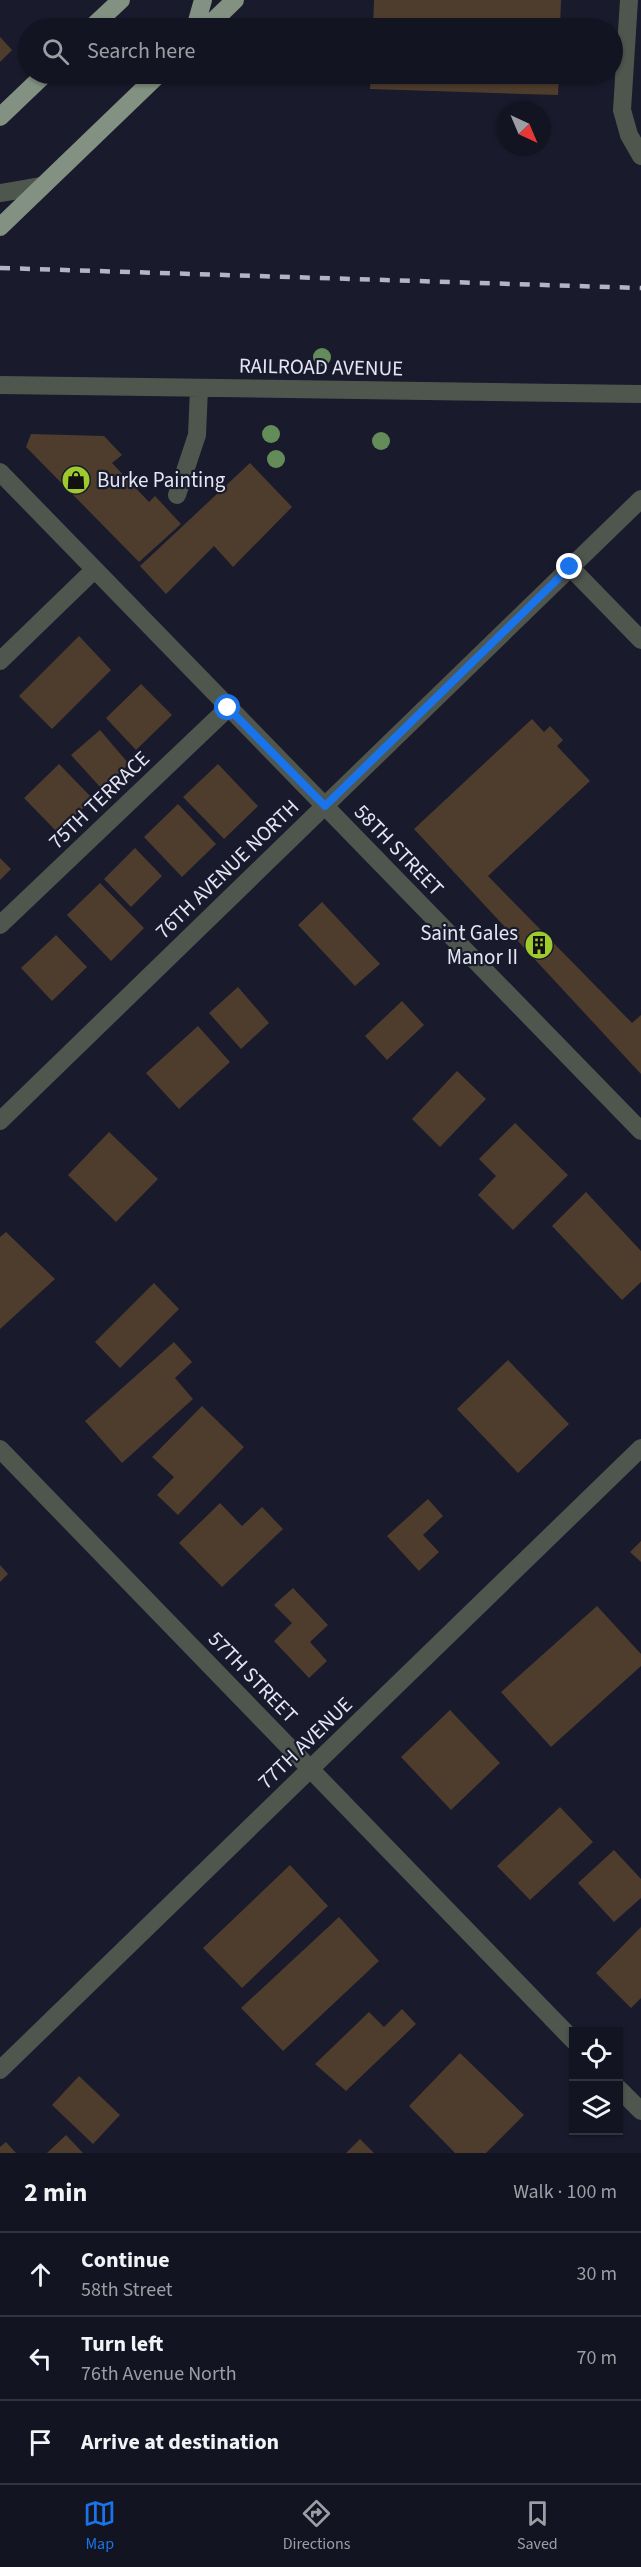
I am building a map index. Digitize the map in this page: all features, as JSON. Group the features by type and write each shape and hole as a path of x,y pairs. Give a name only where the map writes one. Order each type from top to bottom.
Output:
{"main road":[{"path":"102,18 121,0"},
{"path":"198,18 203,0"},
{"path":"216,18 235,0"},
{"path":"0,117 35,84"},
{"path":"0,226 149,84"}],"street":[{"path":"629,0 622,110 629,135 641,156"},
{"path":"0,193 42,186"},
{"name":"RAILROAD AVENUE","path":"0,385 641,394"},
{"path":"177,495 196,435 200,388"},
{"name":"58TH STREET","path":"0,472 641,1131"},
{"name":"76TH AVENUE NORTH","path":"0,1121 641,499"},
{"path":"570,567 641,640"},
{"path":"0,660 94,570"},
{"name":"75TH TERRACE","path":"0,925 228,708"},
{"name":"77TH AVENUE","path":"0,2070 641,1448"},
{"name":"57TH STREET","path":"0,1449 569,2037"},
{"path":"623,2093 641,2111"}],"building":[{"path":"374,0 561,0 560,18 373,18"},
{"path":"0,37 12,50 0,62"},
{"path":"370,84 559,84 558,95 370,89"},
{"path":"31,434 104,436 122,455 112,463 149,502 155,496 181,524 139,562 26,447"},
{"path":"250,463 292,507 233,567 214,546 166,594 140,566"},
{"path":"79,636 111,670 52,729 19,696"},
{"path":"141,684 172,715 136,750 106,718"},
{"name":"Saint Gales Manor II","path":"532,719 544,732 550,726 563,740 557,746 590,781 488,876 632,1023 641,1015 641,1074 414,829"},
{"path":"100,730 129,764 102,789 71,755"},
{"path":"59,764 93,799 57,832 24,798"},
{"path":"218,764 258,806 224,839 183,797"},
{"path":"178,804 216,844 182,877 144,837"},
{"path":"135,848 162,876 131,907 104,879"},
{"path":"0,858 11,869 0,880"},
{"path":"100,883 144,928 111,961 67,915"},
{"path":"322,902 380,964 355,986 298,925"},
{"path":"56,935 87,967 52,1001 21,968"},
{"path":"238,987 269,1023 241,1049 209,1013"},
{"path":"402,1001 424,1025 387,1060 365,1036"},
{"path":"198,1026 230,1062 179,1109 146,1073"},
{"path":"457,1071 486,1099 440,1147 412,1119"},
{"path":"515,1123 568,1175 513,1230 478,1195 496,1176 479,1159"},
{"path":"109,1132 158,1179 116,1222 68,1175"},
{"path":"586,1192 641,1251 641,1282 622,1300 552,1226"},
{"path":"6,1232 55,1279 0,1329 0,1237"},
{"path":"154,1283 179,1309 120,1368 95,1342"},
{"path":"174,1342 192,1362 175,1378 193,1399 122,1463 85,1421"},
{"path":"508,1360 569,1424 518,1473 457,1409"},
{"path":"202,1406 244,1447 178,1515 157,1495 174,1477 152,1457"},
{"path":"428,1499 443,1516 423,1535 439,1552 419,1571 387,1536"},
{"path":"220,1503 242,1526 262,1507 283,1529 222,1587 179,1543"},
{"path":"641,1541 641,1562 630,1552"},
{"path":"0,1565 8,1574 0,1582"},
{"path":"293,1588 328,1625 310,1642 327,1661 309,1678 274,1641 292,1623 274,1605"},
{"path":"597,1606 641,1654 641,1666 551,1747 501,1692"},
{"path":"450,1710 500,1763 451,1810 401,1757"},
{"path":"560,1807 593,1842 530,1900 497,1866"},
{"path":"614,1850 641,1879 641,1898 614,1922 578,1883"},
{"path":"290,1865 328,1906 242,1988 203,1948"},
{"path":"339,1917 379,1961 283,2051 241,2008"},
{"path":"641,1927 641,1998 631,2008 596,1973"},
{"path":"402,2009 416,2024 346,2091 315,2064 369,2012 384,2027"},
{"path":"460,2053 524,2115 486,2153 455,2153 409,2106"},
{"path":"79,2076 120,2115 93,2144 52,2105"},
{"path":"66,2135 83,2153 47,2153"},
{"path":"360,2139 374,2153 346,2153"},
{"path":"6,2142 16,2153 0,2153 0,2147"}],"railway":[{"path":"0,268 641,288"}],"place":[{"name":"Burke Painting","path":"76,480"},
{"name":"Saint Gales Manor II","path":"539,945"}],"route":[{"path":"228,708 325,806 570,567"}]}
